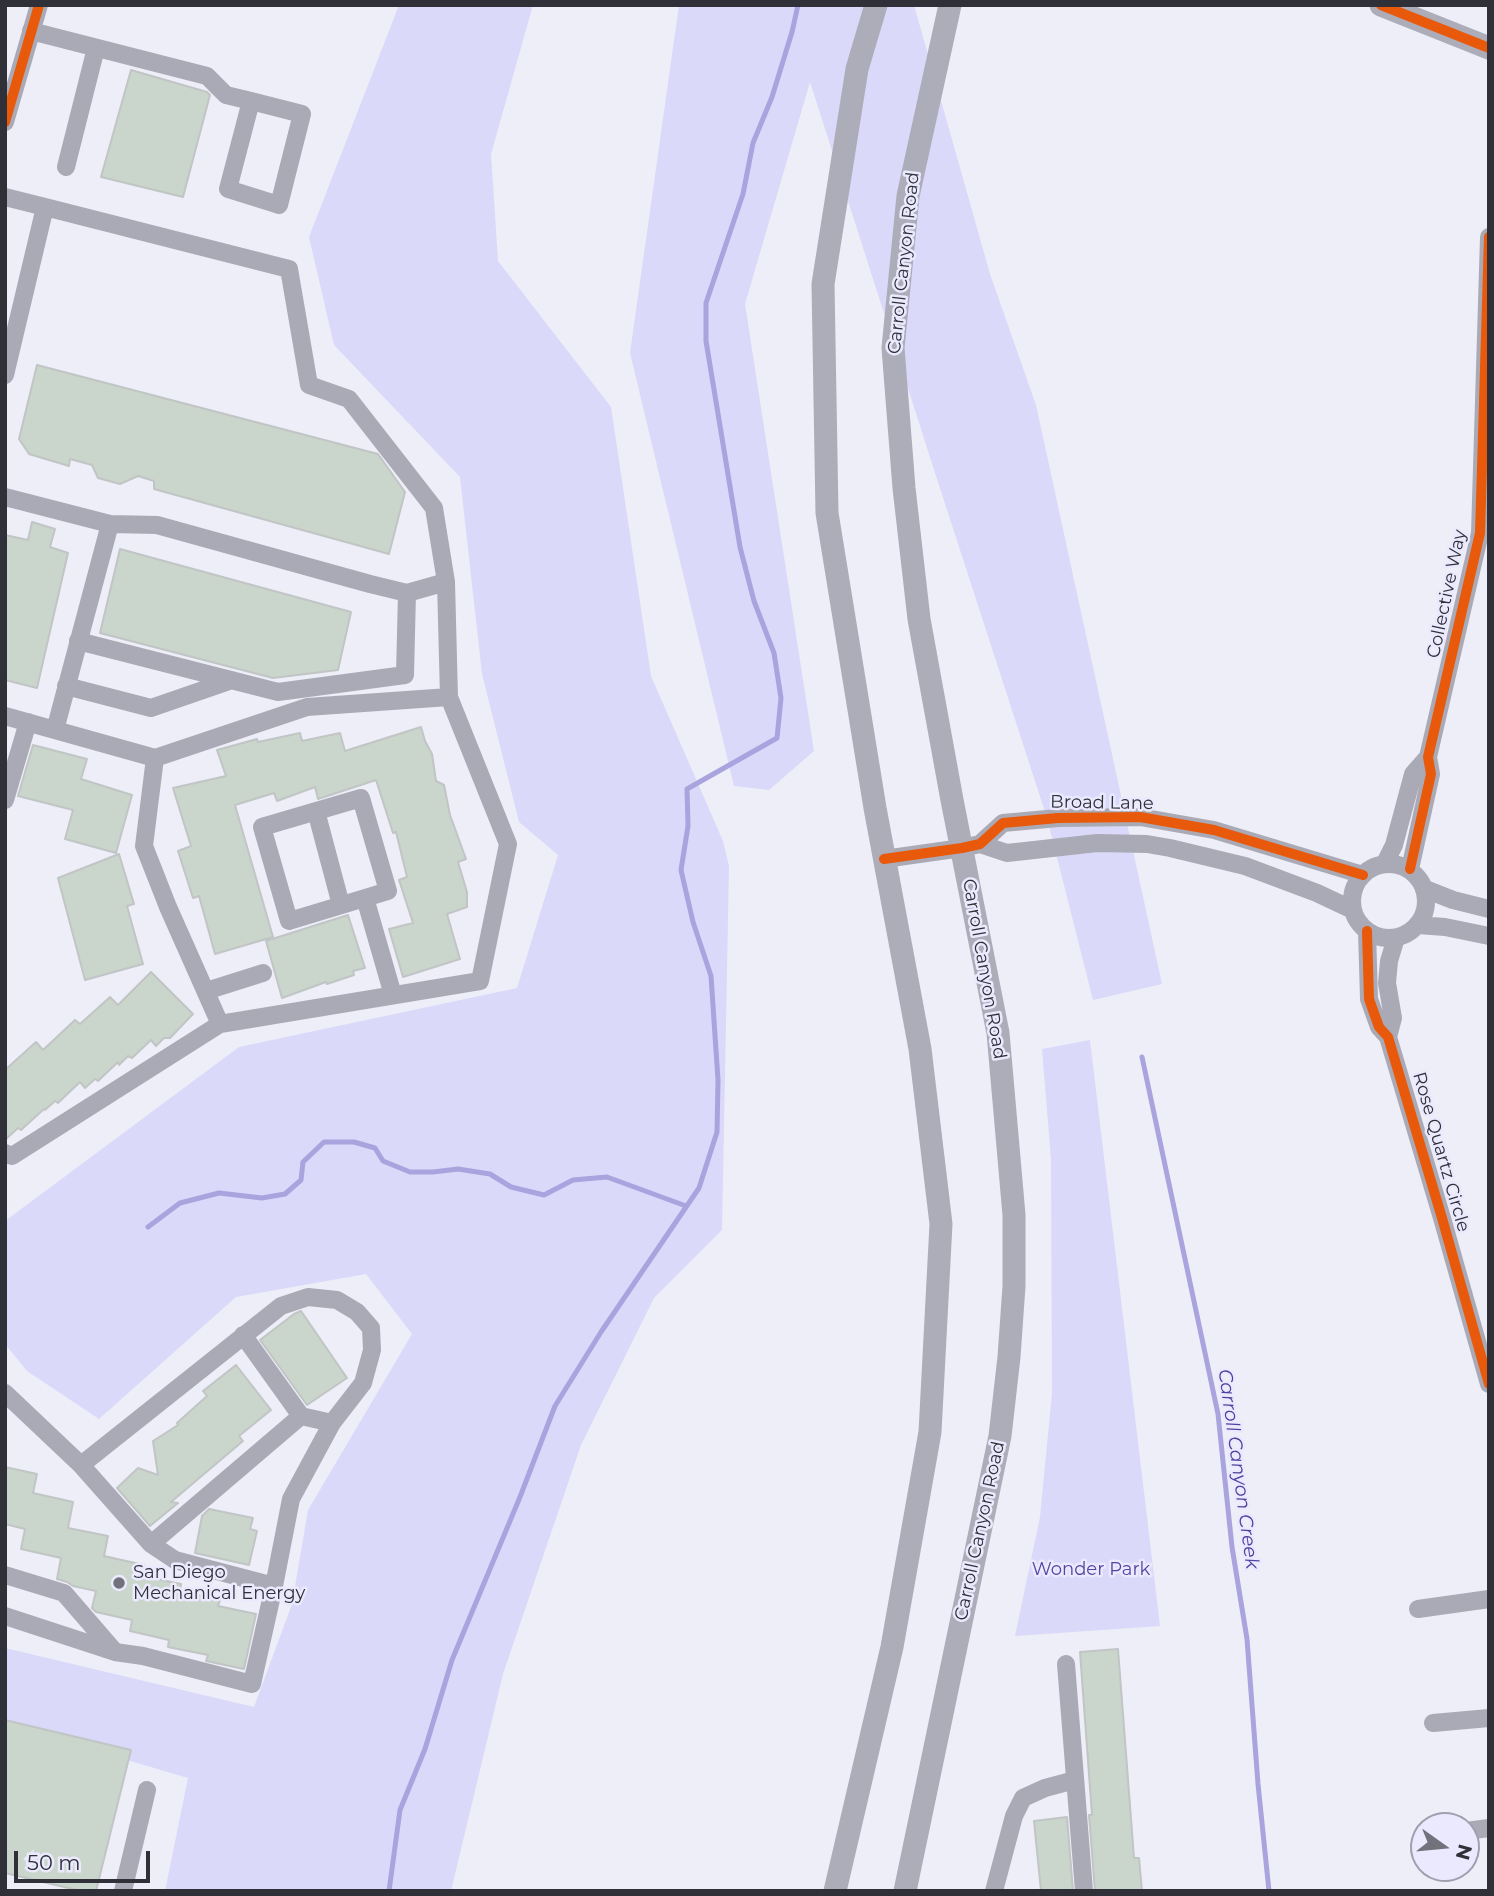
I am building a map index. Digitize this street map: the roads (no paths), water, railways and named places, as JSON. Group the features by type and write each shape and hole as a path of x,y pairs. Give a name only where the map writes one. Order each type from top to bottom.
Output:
{"main road":[{"path":"835,1891 892,1647 928,1446 941,1224 920,1049 884,859 827,513 823,284 857,69 876,5"},
{"path":"1381,5 1489,48"},
{"name":"Carroll Canyon Road","path":"905,1891 1000,1436 1014,1286 1014,1215 998,1033 971,846 919,619 892,348 908,196 950,10"}],"street":[{"path":"5,122 11,78 39,5"},
{"path":"31,31 207,76 226,95 251,101 302,114 279,205 228,189 251,101"},
{"path":"66,167 96,48"},
{"path":"5,197 289,269 309,385 349,399 434,508 446,582 449,697 508,844 480,981 220,1024 12,1156 5,1153"},
{"path":"5,375 10,336 45,207"},
{"name":"Collective Way","path":"1410,869 1431,774 1428,757 1484,533 1489,237"},
{"path":"5,497 110,524 157,525 407,593 446,582"},
{"path":"55,730 110,524"},
{"path":"78,641 278,692 405,675 407,593"},
{"path":"66,685 151,708 232,680"},
{"path":"5,716 155,758 307,707 449,697"},
{"path":"5,800 28,722"},
{"name":"Collective Way","path":"1385,863 1394,845 1413,774 1428,757"},
{"path":"155,758 144,846 220,1024"},
{"path":"361,798 388,891 289,921 262,827 316,811 361,798"},
{"path":"316,811 341,905"},
{"name":"Broad Lane","path":"971,846 1003,823 1058,818 1140,817 1214,830 1363,875"},
{"path":"884,859 971,846 1007,853 1097,843 1147,844 1245,866 1317,893 1353,910"},
{"path":"1385,863 1410,869 1419,877 1427,901 1418,925 1396,938 1376,936 1367,931 1353,910 1355,885 1373,867 1385,863"},
{"path":"1425,889 1453,900 1489,909"},
{"path":"365,898 393,995"},
{"path":"1418,925 1445,927 1489,936"},
{"name":"Rose Quartz Circle","path":"1367,931 1369,999 1379,1027 1388,1037 1489,1384"},
{"name":"Rose Quartz Circle","path":"1388,1037 1393,1018 1387,983 1389,961 1396,938"},
{"path":"206,991 263,973"},
{"path":"5,1616 115,1652 143,1656 252,1684 291,1499 332,1423 363,1383 372,1350 371,1328 357,1311 337,1300 308,1297 281,1306 81,1465"},
{"path":"243,1335 301,1416 332,1423"},
{"path":"5,1393 81,1465 151,1544 175,1560 274,1586"},
{"path":"151,1544 301,1416"},
{"path":"5,1575 64,1593 115,1652"},
{"path":"1418,1609 1489,1599"},
{"path":"1066,1664 1084,1891"},
{"path":"1433,1723 1489,1718"},
{"path":"994,1891 1014,1816 1023,1798 1045,1788 1075,1780"},
{"path":"123,1891 148,1790"}],"waterway":[{"path":"389,1891 400,1810 425,1749 452,1660 555,1406 601,1332 699,1188 717,1132 718,1080 711,976 693,922 681,870 688,826 687,789 777,738 781,698 774,653 754,601 740,547 706,341 706,303 743,194 753,143 772,97 798,5"},
{"name":"Carroll Canyon Creek","path":"1142,1057 1218,1414 1232,1547 1247,1639 1269,1891"},
{"path":"148,1227 180,1203 219,1193 262,1198 285,1194 301,1180 303,1162 324,1142 354,1142 375,1148 383,1161 410,1172 458,1169 490,1174 511,1187 544,1195 573,1180 607,1177 686,1206"}],"place":[{"name":"San Diego Mechanical Energy","path":"119,1583"}],"park label":[{"name":"Wonder Park","path":"1091,1570"}]}
